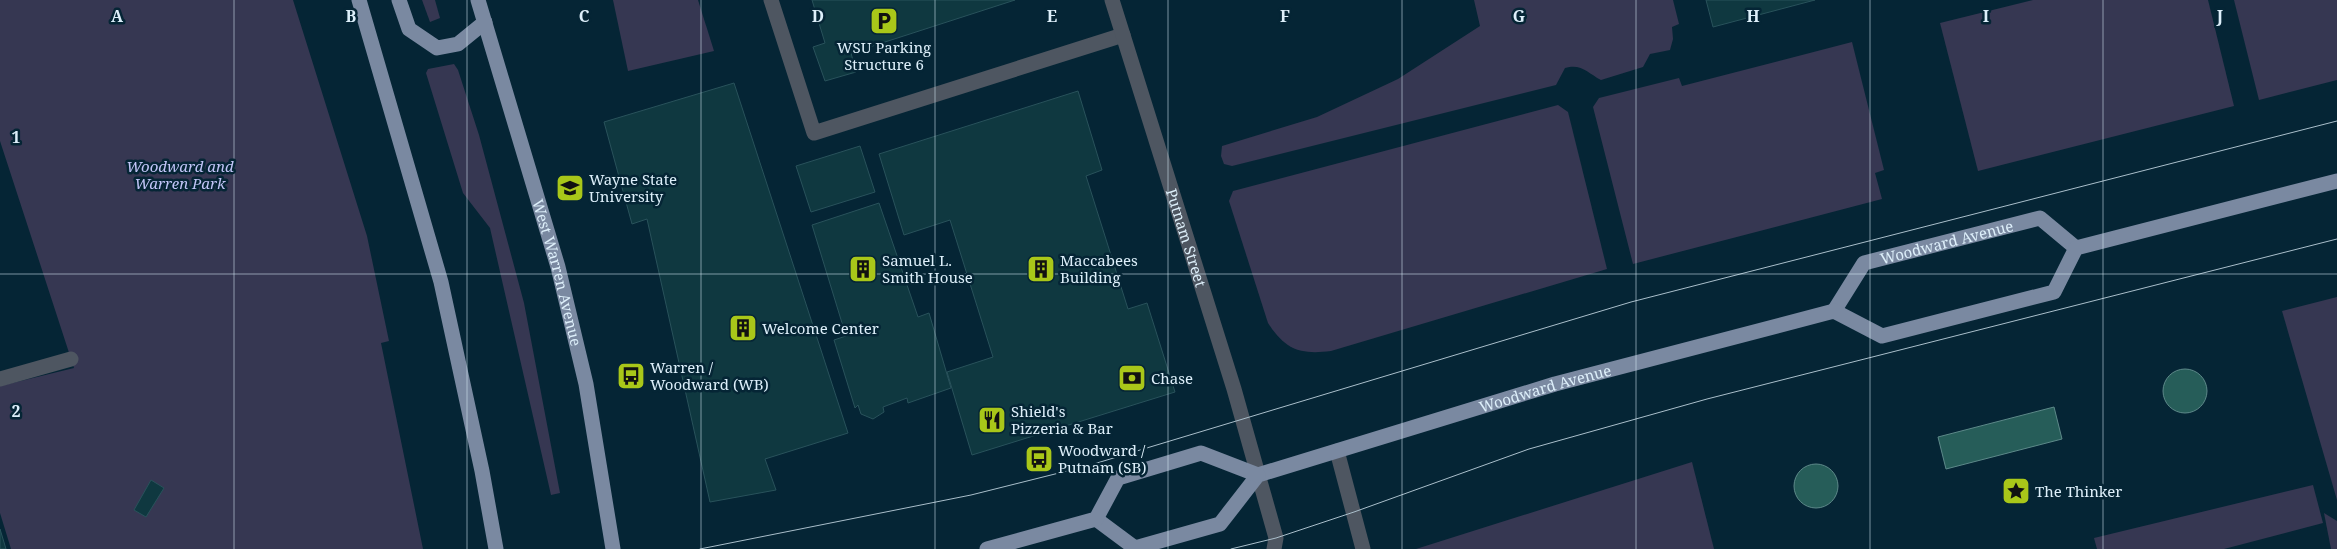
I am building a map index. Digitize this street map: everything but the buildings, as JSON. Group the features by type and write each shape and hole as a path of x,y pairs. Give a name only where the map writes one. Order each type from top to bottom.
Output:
{"main road":[{"path":"360,0 441,282 482,471 496,549"},
{"path":"399,0 409,29 437,48 458,44 485,22"},
{"name":"West Warren Avenue","path":"478,0 558,267 586,384 613,549"},
{"path":"1834,311 1882,336 1967,315 2054,292 2076,248 2337,182"},
{"name":"Woodward Avenue","path":"1258,475 1555,384 1834,311 1864,262 2040,218 2076,248"},
{"path":"987,549 1096,519 1118,478 1202,453 1258,475 1220,524 1135,548 1096,519"}],"street":[{"path":"771,0 814,133 1123,35"},
{"name":"Putnam Street","path":"1112,0 1234,389 1276,538 1274,549"},
{"path":"0,379 71,359"},
{"path":"1337,450 1363,549"}],"green space":[{"name":"Woodward and Warren Park","path":"0,0 293,0 367,236 389,341 381,343 423,549 11,549 0,513 0,386 74,368 0,141"},
{"path":"422,0 435,0 440,18 430,22"},
{"path":"613,0 698,0 714,51 628,71"},
{"path":"1474,0 1673,0 1679,24 1672,27 1673,39 1670,50 1650,54 1643,67 1601,80 1580,68 1565,68 1556,85 1232,166 1224,164 1221,156 1222,146 1317,117 1398,79 1480,26"},
{"path":"2033,0 2208,0 2234,106 1978,171 1940,23"},
{"path":"2234,0 2337,0 2337,80 2259,100"},
{"path":"1852,42 1884,170 1875,173 1882,199 1633,264 1593,107 1599,98 1679,78 1682,86"},
{"path":"454,64 458,70 479,135 524,303 560,493 551,495 490,228 463,193 426,73 428,69"},
{"path":"1558,105 1568,112 1607,269 1331,351 1301,351 1287,344 1274,332 1268,323 1229,201 1233,191"},
{"path":"2337,297 2337,500 2282,311"},
{"path":"1692,462 1714,549 1416,549"},
{"path":"2313,485 2323,523 2224,549 2097,549 2094,538"},
{"path":"2324,513 2337,521 2337,549 2331,549"}],"shaded area":[{"path":"2185,369 2197,373 2203,379 2207,391 2203,403 2197,409 2185,413 2173,409 2167,403 2163,391 2167,379 2173,373"},
{"path":"2054,407 2062,439 1946,469 1938,437"},
{"path":"1812,464 1820,464 1832,470 1838,486 1832,502 1820,508 1812,508 1800,502 1794,490 1794,482 1800,470"}],"tram line":[{"path":"700,549 971,495 1087,466 1631,302 2337,121"},
{"path":"1231,549 1276,538 1354,512 1529,449 1707,399 2337,239"}],"place":[{"name":"WSU Parking Structure 6","path":"884,21"},
{"name":"Wayne State University","path":"570,188"},
{"name":"Samuel L. Smith House","path":"863,269"},
{"name":"Maccabees Building","path":"1041,269"},
{"name":"Welcome Center","path":"743,328"},
{"name":"Warren / Woodward (WB)","path":"631,376"},
{"name":"Chase","path":"1132,378"},
{"name":"Shield's Pizzeria & Bar","path":"992,420"},
{"name":"Woodward / Putnam (SB)","path":"1039,459"},
{"name":"The Thinker","path":"2016,491"}]}
